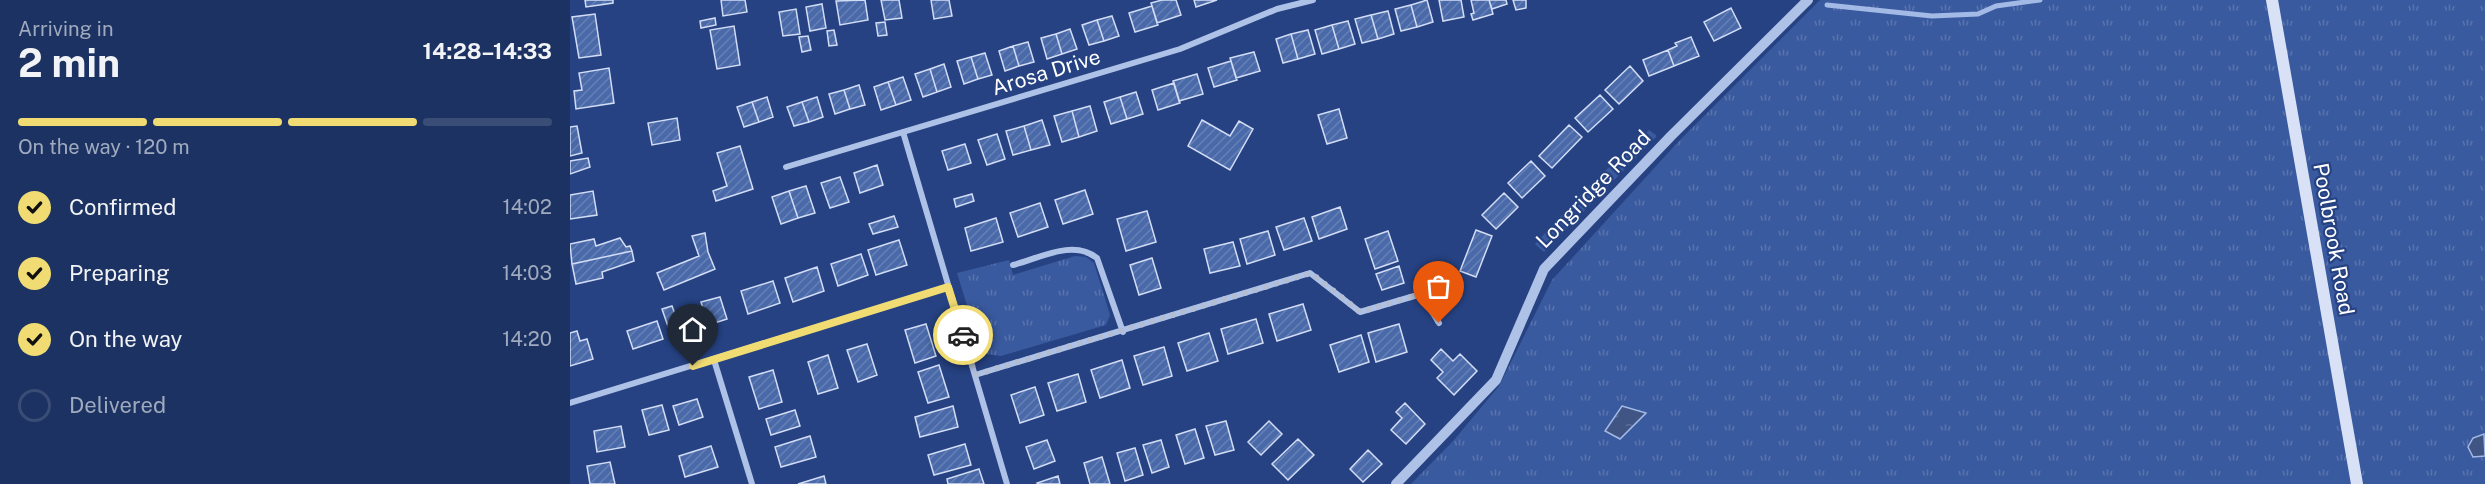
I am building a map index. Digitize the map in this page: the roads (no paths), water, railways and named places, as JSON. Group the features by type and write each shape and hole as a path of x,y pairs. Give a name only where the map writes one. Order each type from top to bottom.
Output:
{"main road":[{"name":"Poolbrook Road","path":"2272,0 2357,484"}],"street":[{"name":"Arosa Drive","path":"786,167 1180,49 1277,9 1313,0"},
{"name":"Longridge Road","path":"1396,484 1496,380 1544,268 1806,0"},
{"path":"903,132 1007,484"},
{"path":"1013,266 1072,248 1087,250 1097,258 1123,332"},
{"path":"975,375 1123,332 1311,273 1360,312 1421,294 1439,323"},
{"path":"570,403 948,287"},
{"path":"714,360 752,484"}],"water":[{"path":"1622,406 1646,413 1620,439 1605,431"},
{"path":"2484,434 2485,456 2473,457 2468,447 2473,438"}],"waterway":[{"path":"1827,5 1932,16 1978,14 1996,6 2040,0"}]}
